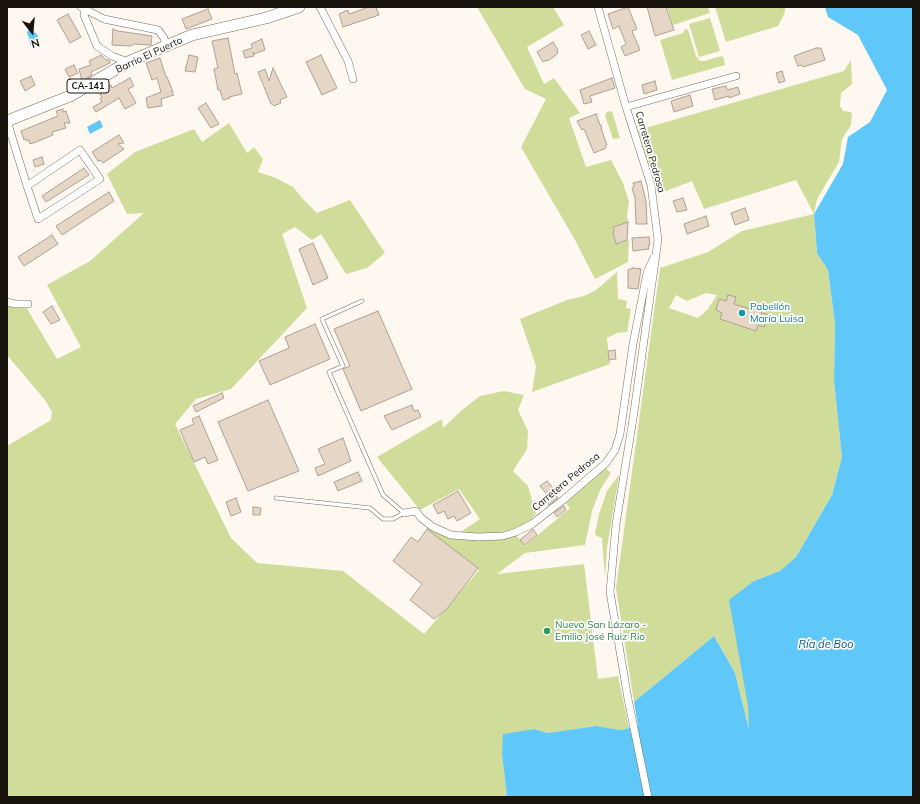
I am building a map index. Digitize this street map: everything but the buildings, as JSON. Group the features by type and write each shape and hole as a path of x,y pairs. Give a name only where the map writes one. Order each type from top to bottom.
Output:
{"main road":[{"name":"Barrio El Puerto","path":"7,121 70,96 128,62 192,35 266,18 299,7"}],"street":[{"path":"320,7 348,61 353,79"},
{"name":"Carretera Pedrosa","path":"598,7 650,185 658,240 634,419 616,524 610,592 628,699 648,797"},
{"path":"82,8 104,19 158,30 164,38 166,46"},
{"path":"82,8 97,46 112,56 128,62"},
{"name":"Carretera Pedrosa","path":"626,107 736,76"},
{"path":"7,121 27,186 38,219 100,179 80,150 27,186"},
{"name":"Carretera Pedrosa","path":"404,513 416,511 421,518 433,527 451,534 478,537 503,536 516,532 532,524 606,463 615,450 620,434 635,336 647,273 656,250"},
{"path":"7,302 28,304"}],"lane":[{"path":"276,498 370,508 383,519 393,518 404,513 383,495 329,372 343,366 322,319 362,301"}],"green space":[{"path":"477,7 553,7 564,25 527,47 544,84 554,78 580,113 569,118 586,167 611,160 623,183 629,202 627,215 628,222 613,227 616,244 629,240 628,262 595,279 575,240 521,147 546,99 525,89"},
{"path":"667,7 708,7 710,13 673,25"},
{"path":"715,7 785,7 785,12 778,26 726,42"},
{"path":"710,18 720,51 699,57 689,24"},
{"path":"685,29 688,30 696,56 700,61 721,56 724,58 725,65 672,80 660,40 683,33"},
{"path":"851,60 852,84 841,93 840,106 843,111 851,112 851,125 842,139 839,162 817,199 814,214 796,180 704,209 692,181 658,194 638,130 844,71"},
{"path":"612,111 620,138 613,139 605,116 607,112"},
{"path":"229,123 247,153 254,147 263,159 258,172 276,178 293,187 317,213 350,200 385,253 367,268 346,274 321,234 312,240 295,227 282,234 307,308 231,389 196,399 175,424 231,538 257,563 343,571 424,634 479,570 426,528 449,538 466,540 516,535 525,546 570,508 564,501 605,467 611,473 601,488 592,511 585,545 525,553 497,574 584,564 598,679 618,676 629,728 620,730 596,726 547,733 535,729 502,754 507,797 7,797 7,446 51,420 52,412 45,400 7,355 7,307 26,307 57,359 81,347 47,285 90,261 144,213 127,214 107,174 135,152 194,129 202,142"},
{"path":"814,214 817,253 828,270 835,324 834,381 842,457 832,495 796,557 780,571 754,581 748,706 750,732 735,673 714,636 634,702 616,588 660,268 708,252 742,231","holes":["706,293 717,295 708,309 698,318 669,308 676,295 687,301"]},
{"path":"617,272 618,299 627,301 626,308 631,309 627,332 617,333 607,338 610,364 532,392 536,366 520,319 567,300 584,296 596,290"},
{"path":"504,391 524,395 518,410 528,431 527,449 513,471 528,486 536,514 525,525 491,535 459,533 480,519 459,489 420,510 377,457 442,419 443,428 480,396"},
{"path":"619,475 607,548 605,578 602,538 596,536 595,533 599,514 607,491"}],"water":[{"name":"Ría de Boo","path":"825,7 913,7 913,797 507,797 502,754 503,734 535,729 547,733 596,726 620,730 638,726 634,702 714,636 735,673 749,729 748,706 729,600 754,581 780,571 796,557 832,495 842,457 834,381 835,324 828,270 817,253 814,214 843,164 848,137 870,122 887,90 858,35 828,17"},
{"path":"28,30 33,30 38,36 39,43 36,46 32,47 30,45 27,33"},
{"path":"100,120 103,127 90,134 87,127"}],"place":[{"name":"Pabellón María Luisa","path":"742,313"},
{"name":"Nuevo San Lázaro - Emilio José Ruiz Rio","path":"547,631"}]}
